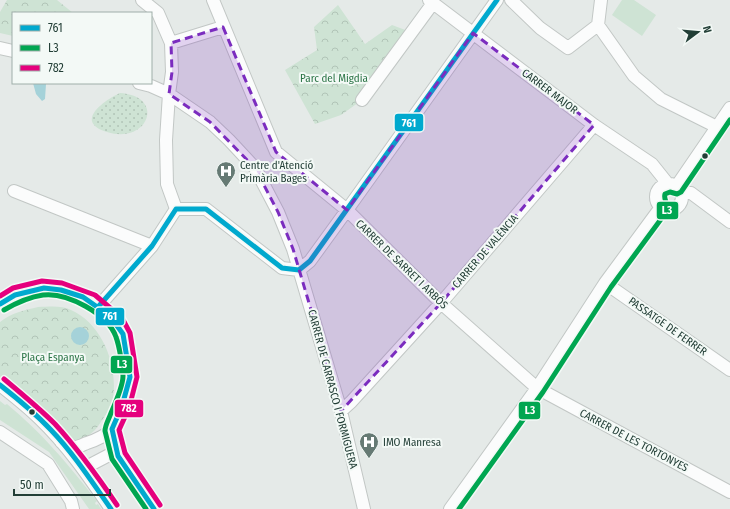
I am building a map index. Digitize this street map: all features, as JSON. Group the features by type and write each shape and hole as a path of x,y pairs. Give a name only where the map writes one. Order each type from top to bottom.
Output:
{"street":[{"path":"142,0 158,13 170,43 172,72 166,140 168,184 176,209"},
{"name":"CARRER DE SARRET I ARBÓS","path":"213,0 276,152 347,210 441,302 537,388"},
{"path":"176,209 206,209 282,268 299,270 310,260 347,210 497,0"},
{"path":"511,0 540,28 568,48 598,25"},
{"path":"601,0 598,25 634,76 661,99 717,127"},
{"path":"362,100 431,2"},
{"name":"CARRER MAJOR","path":"431,2 594,125 652,164 675,188"},
{"path":"170,43 223,27"},
{"path":"0,48 12,51"},
{"name":"CARRER DE CARRASCO I FORMIGUERA","path":"143,84 169,94 210,122 229,140 255,168 278,212 293,249 341,411 364,509"},
{"path":"675,188 730,108"},
{"name":"CARRER DE VALÈNCIA","path":"341,411 351,402 441,302 594,125"},
{"path":"675,188 681,201 676,208 668,210 661,207 656,200 656,195 660,188 675,188 691,193 730,222"},
{"path":"14,191 152,246"},
{"path":"450,509 537,388 605,283 661,207"},
{"path":"98,306 152,246 176,209"},
{"name":"PASSATGE DE FERRER","path":"605,283 730,370"},
{"path":"0,304 15,295 44,288 61,290 84,297 98,306 110,316 122,334 130,377 127,393 112,429 94,441 75,447 61,442"},
{"path":"0,385 41,419 88,475 111,509"},
{"name":"CARRER DE LES TORTONYES","path":"537,388 730,492"},
{"path":"112,429 118,456 154,509"},
{"path":"0,432 48,464 71,501 74,509"},
{"path":"88,475 90,465 111,454 118,456"}],"highlighted area":[{"path":"223,27 276,152 347,210 473,33 594,125 441,303 341,411 293,249 278,212 255,168 210,122 169,94 172,72 171,43"}],"green space":[{"path":"7,0 57,0 72,12 12,12 12,36 0,33 0,12"},
{"path":"622,0 634,0 656,15 642,36 612,15"},
{"name":"Parc del Migdia","path":"338,5 365,44 392,25 408,31 362,100 341,115 315,124 285,70 317,50 314,27"},
{"path":"120,93 134,96 143,102 147,110 146,118 142,126 133,132 122,134 107,132 97,128 93,123 92,117 95,112 106,101"},
{"name":"Plaça Espanya","path":"38,307 63,307 83,317 101,338 108,351 112,365 114,394 109,411 95,430 75,444 25,397 0,378 0,322 13,314"},
{"path":"0,401 5,405 7,404 44,438 86,487 97,501 95,503 96,505 98,504 101,509 89,509 49,452 0,420"}],"water":[{"path":"33,84 46,84 45,99 42,101 36,94"},
{"path":"80,327 86,330 89,336 86,342 80,345 74,342 71,336 74,330"}],"transit line":[{"name":"761","path":"98,307 152,246 176,209 206,209 282,268 299,270 310,261 497,0"},
{"name":"L3","path":"459,509 543,392 611,287 667,211 665,194 670,192 677,194 681,192 730,120"},
{"name":"782","path":"0,296 13,288 42,281 62,283 95,295 122,318 130,333 137,377 129,408 119,430 125,453 160,505"},
{"name":"761","path":"0,304 15,295 44,288 61,290 83,297 110,316 123,334 130,377 122,406 112,429"},
{"name":"L3","path":"4,310 33,297 53,295 63,297 86,306 105,320 112,328 116,337 122,362 123,380 117,400 106,424 105,431 112,459 146,509"},
{"name":"782","path":"4,379 55,424 88,463 117,505"},
{"name":"761","path":"0,385 33,412 59,439 111,509"},
{"name":"761","path":"112,429 118,456 154,509"}],"place":[{"name":"Centre d'Atenció Primària Bages","path":"226,188"},
{"name":"IMO Manresa","path":"369,459"}]}
